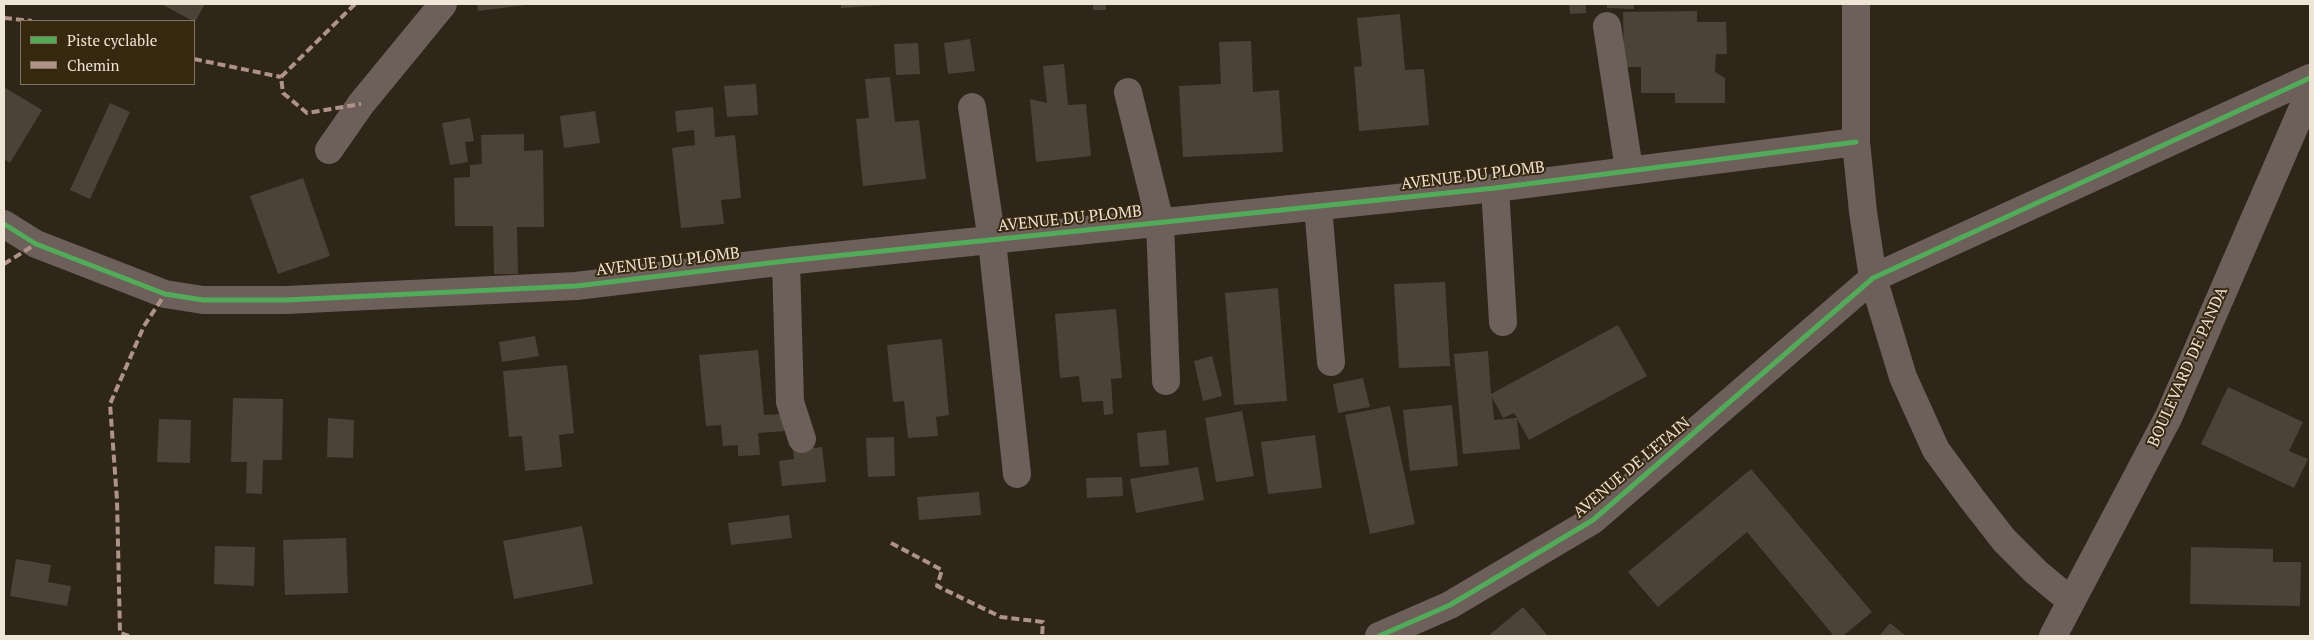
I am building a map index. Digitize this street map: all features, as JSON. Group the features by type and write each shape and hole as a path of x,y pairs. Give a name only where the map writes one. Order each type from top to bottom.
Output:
{"street":[{"path":"329,150 361,104 443,4"},
{"path":"1856,4 1856,142 1873,278 1903,377 1936,450 2004,540 2036,572 2071,600"},
{"path":"1607,26 1629,169"},
{"name":"AVENUE DE L'ETAIN","path":"1380,636 1450,605 1593,520 1873,278 2310,78"},
{"name":"BOULEVARD DE PANDA","path":"2053,636 2169,416 2310,90"},
{"path":"1128,92 1160,222 1166,381"},
{"path":"972,107 992,241 1017,474"},
{"name":"AVENUE DU PLOMB","path":"4,224 36,244 165,294 203,300 286,300 576,286 786,261 1494,188 1629,169 1856,142"},
{"path":"1494,188 1503,322"},
{"path":"1318,206 1332,362"},
{"path":"786,261 790,402 802,439"}],"building":[{"path":"161,4 205,4 195,22 195,20 191,20"},
{"path":"477,4 526,4 526,5 478,11"},
{"path":"841,4 886,4 886,5 841,8"},
{"path":"1093,4 1106,4 1106,10 1093,10"},
{"path":"1569,4 1586,4 1586,13 1570,14"},
{"path":"1607,4 1634,4 1634,9 1607,8"},
{"path":"1697,11 1697,22 1726,22 1727,54 1716,54 1715,72 1725,78 1725,103 1675,103 1675,93 1641,93 1641,67 1624,67 1623,12"},
{"path":"1400,14 1405,70 1424,69 1429,125 1359,131 1354,67 1362,66 1357,18"},
{"path":"970,39 975,71 948,74 944,43"},
{"path":"1251,41 1253,92 1279,90 1283,152 1183,157 1179,86 1221,84 1219,42"},
{"path":"918,43 920,74 896,75 894,44"},
{"path":"1064,64 1068,105 1086,104 1091,156 1036,162 1030,99 1047,103 1043,66"},
{"path":"890,77 895,122 919,120 926,179 863,186 856,119 869,118 865,79"},
{"path":"756,84 758,115 727,117 724,86"},
{"path":"4,87 42,110 10,163 4,159"},
{"path":"110,103 130,112 90,199 70,190"},
{"path":"713,107 715,137 735,135 741,198 721,200 724,224 681,228 672,148 695,145 694,130 677,132 675,111"},
{"path":"595,111 600,143 564,148 560,116"},
{"path":"470,118 474,141 465,142 468,162 450,165 442,123"},
{"path":"524,134 524,151 543,150 544,227 517,227 518,274 494,274 493,226 455,226 454,178 470,177 470,165 482,164 481,135"},
{"path":"303,178 330,256 278,274 250,196"},
{"path":"1445,282 1450,366 1399,368 1394,284"},
{"path":"1278,288 1287,401 1234,405 1225,293"},
{"path":"1116,309 1122,378 1111,379 1113,414 1104,415 1103,401 1082,402 1079,376 1060,378 1055,314"},
{"path":"1618,325 1647,376 1529,440 1517,419 1520,449 1463,454 1454,354 1488,351 1491,394","holes":["1492,397 1503,418 1514,413 1517,418 1494,420"]},
{"path":"535,336 539,356 502,362 499,342"},
{"path":"942,339 949,415 936,417 938,436 908,438 904,401 893,402 887,345"},
{"path":"758,350 764,415 783,414 785,431 758,433 760,455 738,456 738,445 723,446 721,425 706,426 699,355"},
{"path":"1212,356 1222,396 1203,401 1194,361"},
{"path":"567,365 574,433 559,435 562,467 525,471 522,436 509,437 503,371"},
{"path":"1363,378 1370,407 1338,413 1333,384"},
{"path":"2228,387 2303,422 2289,451 2308,459 2294,488 2201,444"},
{"path":"233,398 283,399 282,460 263,460 262,494 246,493 247,462 231,462"},
{"path":"1452,405 1458,466 1410,471 1403,410"},
{"path":"1390,406 1415,524 1370,534 1345,415"},
{"path":"1242,411 1254,476 1216,482 1205,418"},
{"path":"328,418 354,420 353,458 327,457"},
{"path":"159,419 191,420 190,463 157,462"},
{"path":"1166,430 1169,465 1140,467 1137,433"},
{"path":"1315,435 1322,488 1268,494 1261,442"},
{"path":"894,437 895,476 868,477 866,438"},
{"path":"822,447 826,482 782,486 779,461 794,459 793,450"},
{"path":"1198,467 1204,500 1136,513 1130,479"},
{"path":"1751,469 1872,612 1843,636 1834,636 1747,532 1658,607 1628,572"},
{"path":"1122,477 1123,496 1087,498 1086,478"},
{"path":"979,492 981,515 919,520 917,497"},
{"path":"789,515 792,538 731,545 728,523"},
{"path":"582,526 593,584 514,599 503,541"},
{"path":"346,538 348,593 285,595 283,540"},
{"path":"215,546 255,547 254,586 214,584"},
{"path":"2191,547 2273,549 2273,562 2301,562 2300,606 2190,604"},
{"path":"16,559 51,565 48,582 71,586 67,606 10,596"},
{"path":"1523,607 1548,636 1488,636"},
{"path":"1890,623 1906,636 1879,636"}],"marked path":[{"path":"355,4 281,77 283,93 307,113 361,104"},
{"path":"4,18 23,20"},
{"path":"195,59 281,77"},
{"path":"4,264 36,244"},
{"path":"129,636 120,633 117,500 110,404 144,326 165,294"},
{"path":"891,543 942,570 937,586 1001,617 1043,622 1042,636"}],"cycle path":[{"path":"1379,636 1450,605 1593,520 1873,278 2310,78"},
{"path":"4,224 36,244 165,294 203,300 286,300 576,286 786,261 1495,188 1856,142"}]}
